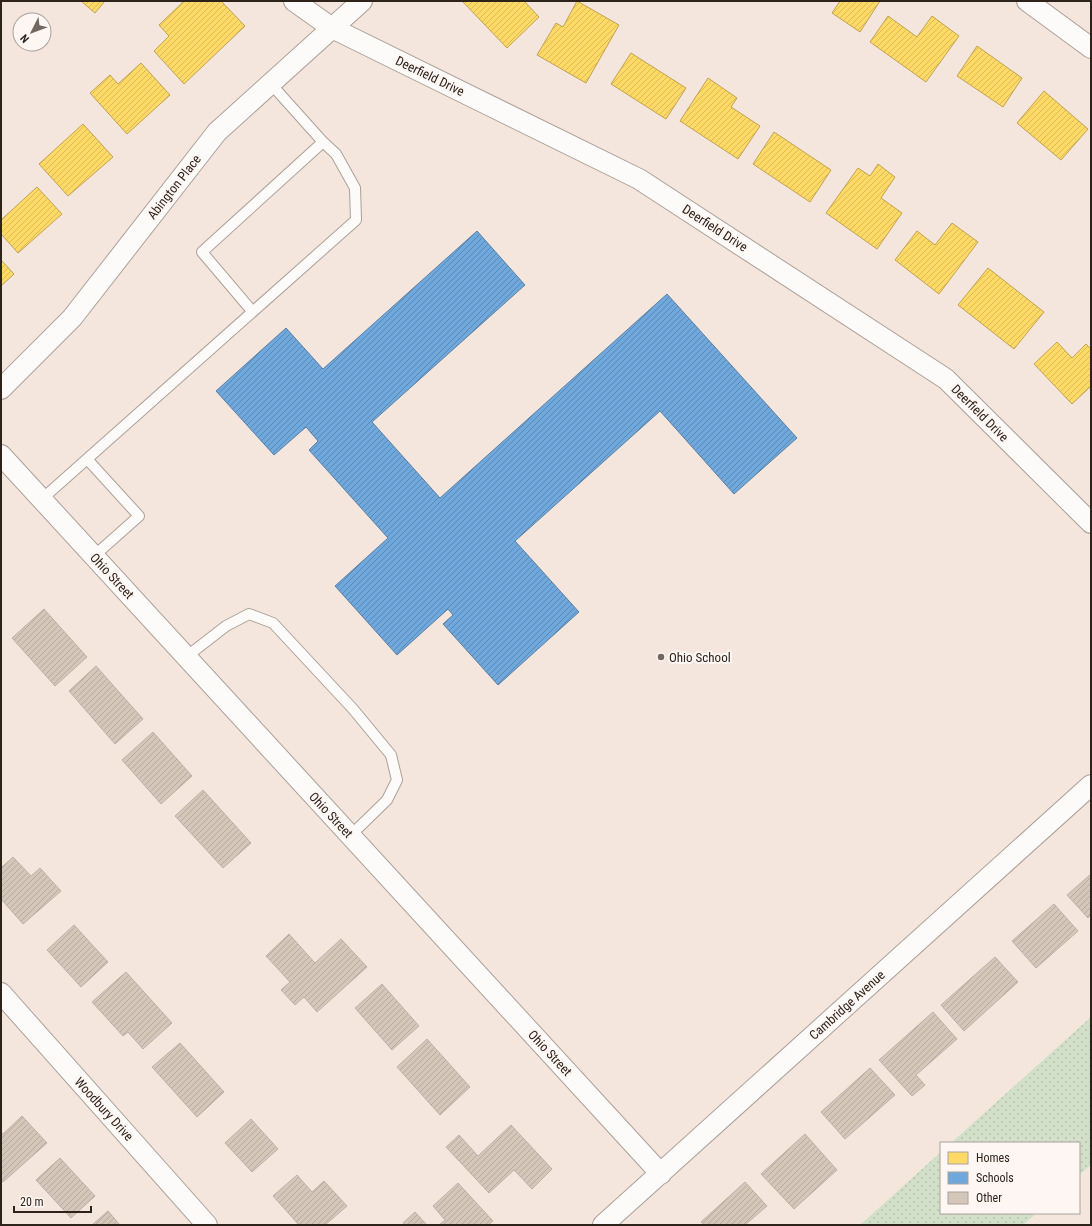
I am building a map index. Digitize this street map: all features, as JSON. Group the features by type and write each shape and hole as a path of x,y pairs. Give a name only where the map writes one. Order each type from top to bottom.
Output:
{"street":[{"name":"Deerfield Drive","path":"294,1 332,28 640,179 946,379 1091,523"},
{"name":"Abington Place","path":"1,389 72,318 217,132 362,1"},
{"path":"1027,1 1091,48"},
{"name":"Ohio Street","path":"1,455 661,1174"},
{"name":"Cambridge Avenue","path":"603,1225 1091,785"},
{"name":"Woodbury Drive","path":"1,993 207,1225"}],"lane":[{"path":"42,499 356,220 355,188 336,154 323,142 271,84"},
{"path":"252,311 202,252 323,142"},
{"path":"87,459 139,516 94,556"},
{"path":"186,657 226,626 249,614 273,623 347,703 391,755 397,780 387,800 350,836"}],"green space":[{"path":"1091,1017 1091,1165 1080,1174 1080,1142 952,1142"},
{"path":"940,1153 940,1214 1036,1214 1023,1225 860,1225"}],"building: Homes":[{"path":"81,1 105,1 95,13"},
{"path":"184,1 221,1 245,26 184,84 154,51 169,36 159,25"},
{"path":"462,1 524,1 539,17 507,48"},
{"path":"577,1 619,25 586,83 537,55 556,23 563,27"},
{"path":"840,1 880,1 860,32 832,13"},
{"path":"888,16 917,37 932,16 959,36 926,82 870,42"},
{"path":"977,46 1022,78 1003,107 957,76"},
{"path":"631,53 686,88 666,119 611,84"},
{"path":"141,63 170,95 127,134 90,93 110,75 118,84"},
{"path":"708,78 737,98 731,107 760,126 738,159 680,121"},
{"path":"1044,91 1088,129 1061,160 1017,123"},
{"path":"83,124 113,157 68,196 39,164"},
{"path":"774,132 831,170 810,202 753,164"},
{"path":"878,164 895,177 881,198 902,213 877,249 826,213 858,168 870,176"},
{"path":"37,187 62,214 18,253 1,234 1,220"},
{"path":"952,223 978,242 939,294 895,260 917,231 935,245"},
{"path":"1,260 14,274 1,286"},
{"path":"988,268 1044,312 1014,349 958,305"},
{"path":"1057,342 1072,358 1086,344 1091,349 1091,386 1072,404 1034,364"}],"building: Schools":[{"path":"477,231 525,285 372,422 440,498 667,294 797,438 734,494 660,411 515,541 579,612 498,685 443,624 453,615 448,609 397,655 335,586 388,538 309,450 318,441 306,427 274,455 216,391 286,328 323,369"}],"building: Other":[{"path":"44,609 87,657 55,686 12,638"},
{"path":"96,666 143,719 115,744 69,691"},
{"path":"153,732 192,776 161,804 122,760"},
{"path":"203,790 251,843 223,868 175,816"},
{"path":"13,857 31,876 40,868 61,891 23,924 1,899 1,868"},
{"path":"1091,874 1091,914 1088,918 1067,895"},
{"path":"1054,904 1078,931 1036,968 1012,941"},
{"path":"74,925 108,962 81,987 47,950"},
{"path":"289,934 315,963 341,939 367,967 317,1012 304,997 295,1005 281,990 290,982 266,956"},
{"path":"995,957 1018,982 964,1031 941,1005"},
{"path":"126,972 172,1023 143,1049 128,1032 123,1036 92,1002"},
{"path":"382,984 419,1026 392,1050 355,1008"},
{"path":"933,1012 957,1039 916,1075 925,1085 912,1096 879,1060"},
{"path":"427,1039 470,1087 440,1115 397,1067"},
{"path":"180,1043 224,1092 197,1117 152,1067"},
{"path":"870,1068 895,1095 845,1139 821,1112"},
{"path":"22,1116 47,1143 3,1182 1,1180 1,1132 3,1134"},
{"path":"251,1119 278,1149 252,1172 225,1143"},
{"path":"511,1125 552,1169 532,1189 514,1170 489,1193 446,1147 459,1135 478,1156"},
{"path":"805,1134 837,1170 794,1209 761,1174"},
{"path":"60,1158 95,1196 71,1218 36,1180"},
{"path":"297,1175 312,1192 324,1181 347,1206 325,1225 299,1225 273,1196"},
{"path":"745,1182 767,1206 745,1225 704,1225 701,1222"},
{"path":"458,1183 493,1221 488,1225 439,1225 445,1220 433,1206"},
{"path":"108,1211 120,1225 92,1225"},
{"path":"415,1212 427,1225 405,1225 403,1223"}],"place":[{"name":"Ohio School","path":"661,657"}]}
